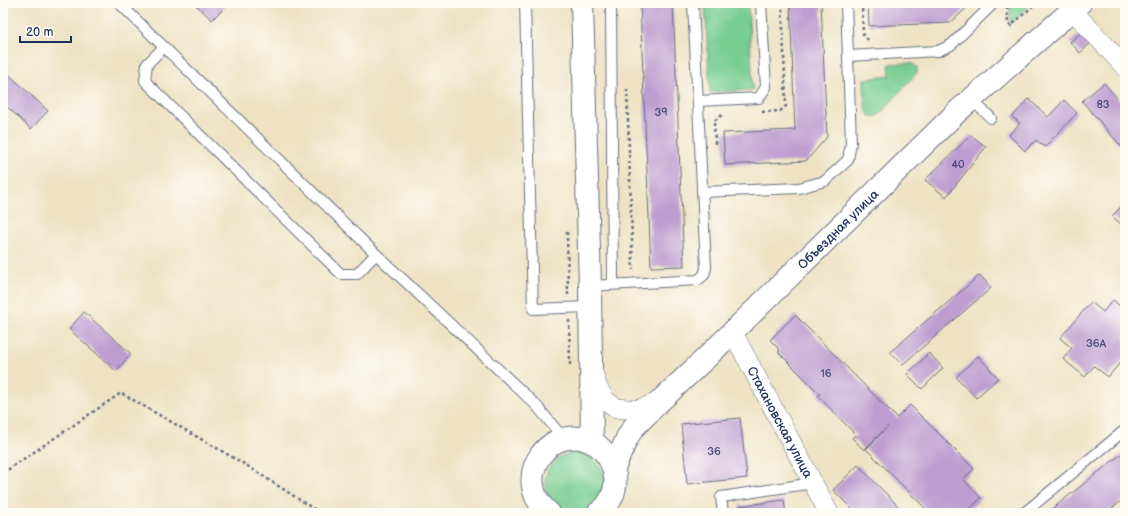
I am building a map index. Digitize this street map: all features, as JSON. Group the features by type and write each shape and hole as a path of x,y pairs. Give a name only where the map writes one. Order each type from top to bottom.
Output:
{"main road":[{"path":"582,3 590,286 592,442"},
{"name":"Объездная улица","path":"614,468 633,428 659,402 971,99 1076,7"},
{"path":"549,513 542,507 532,486 532,474 535,462 542,452 552,444 564,439 578,438 592,442 602,449 614,468 614,490 606,509"}],"street":[{"path":"1076,7 1125,67"},
{"name":"Стахановская улица","path":"732,331 829,513"},
{"path":"590,363 598,388 606,401 617,408 637,410 659,402"}],"lane":[{"path":"119,3 376,254 536,405 564,439"},
{"path":"525,3 533,309 590,307"},
{"path":"611,3 613,284"},
{"path":"590,286 698,280 704,275 706,268 693,3"},
{"path":"698,101 759,98 766,86 761,3"},
{"path":"702,192 799,188 825,181 848,160 851,143 846,3"},
{"path":"848,56 938,51 951,45 994,3"},
{"path":"164,47 147,64 145,81 341,274 357,274 376,254"},
{"path":"971,99 991,118"},
{"path":"1024,513 1125,430"},
{"path":"723,513 721,497 813,483"}],"path":[{"path":"862,3 863,34 870,42"},
{"path":"1007,3 1008,24 1011,26 1036,3"},
{"path":"626,82 633,271 638,273"},
{"path":"715,149 714,121 722,115"},
{"path":"3,473 121,393 246,465 320,513"}],"green space":[{"path":"705,3 748,3 753,90 710,92"},
{"path":"1010,3 1032,3 1010,24"},
{"path":"911,63 917,67 917,73 878,116 869,116 865,106 864,79 890,76 889,64"},
{"path":"569,453 581,453 592,458 600,466 605,477 603,495 592,508 581,513 569,513 558,508 550,500 545,489 545,477 550,466 558,458"}],"building":[{"path":"194,3 229,3 212,20"},
{"path":"640,3 673,3 684,266 651,267"},
{"path":"790,3 821,3 827,137 806,161 725,165 723,133 795,130"},
{"path":"868,3 972,3 950,23 869,26"},
{"path":"1084,30 1094,40 1080,53 1070,42"},
{"path":"3,69 48,111 31,129 3,103"},
{"path":"1104,83 1125,107 1125,151 1082,101"},
{"path":"1029,99 1048,117 1064,100 1077,113 1045,147 1036,140 1025,151 1009,135 1020,123 1012,117"},
{"path":"971,135 986,147 946,197 925,180"},
{"path":"1125,203 1125,223 1123,226 1112,216"},
{"path":"980,275 991,288 902,365 890,352"},
{"path":"1113,300 1125,310 1125,357 1108,377 1094,366 1085,377 1063,359 1072,348 1060,338 1091,302 1103,312"},
{"path":"84,312 131,354 116,371 69,329"},
{"path":"795,315 897,418 910,405 974,469 963,479 981,498 966,513 930,513 866,449 888,426 864,450 852,438 856,435 818,396 820,394 778,352 780,350 770,340"},
{"path":"929,353 943,368 922,389 907,374"},
{"path":"978,356 998,378 976,398 956,377"},
{"path":"740,418 747,478 687,484 681,424"},
{"path":"1125,451 1125,498 1106,513 1047,513"},
{"path":"858,465 905,513 856,513 833,490"},
{"path":"784,500 786,513 740,513 739,506"}]}
